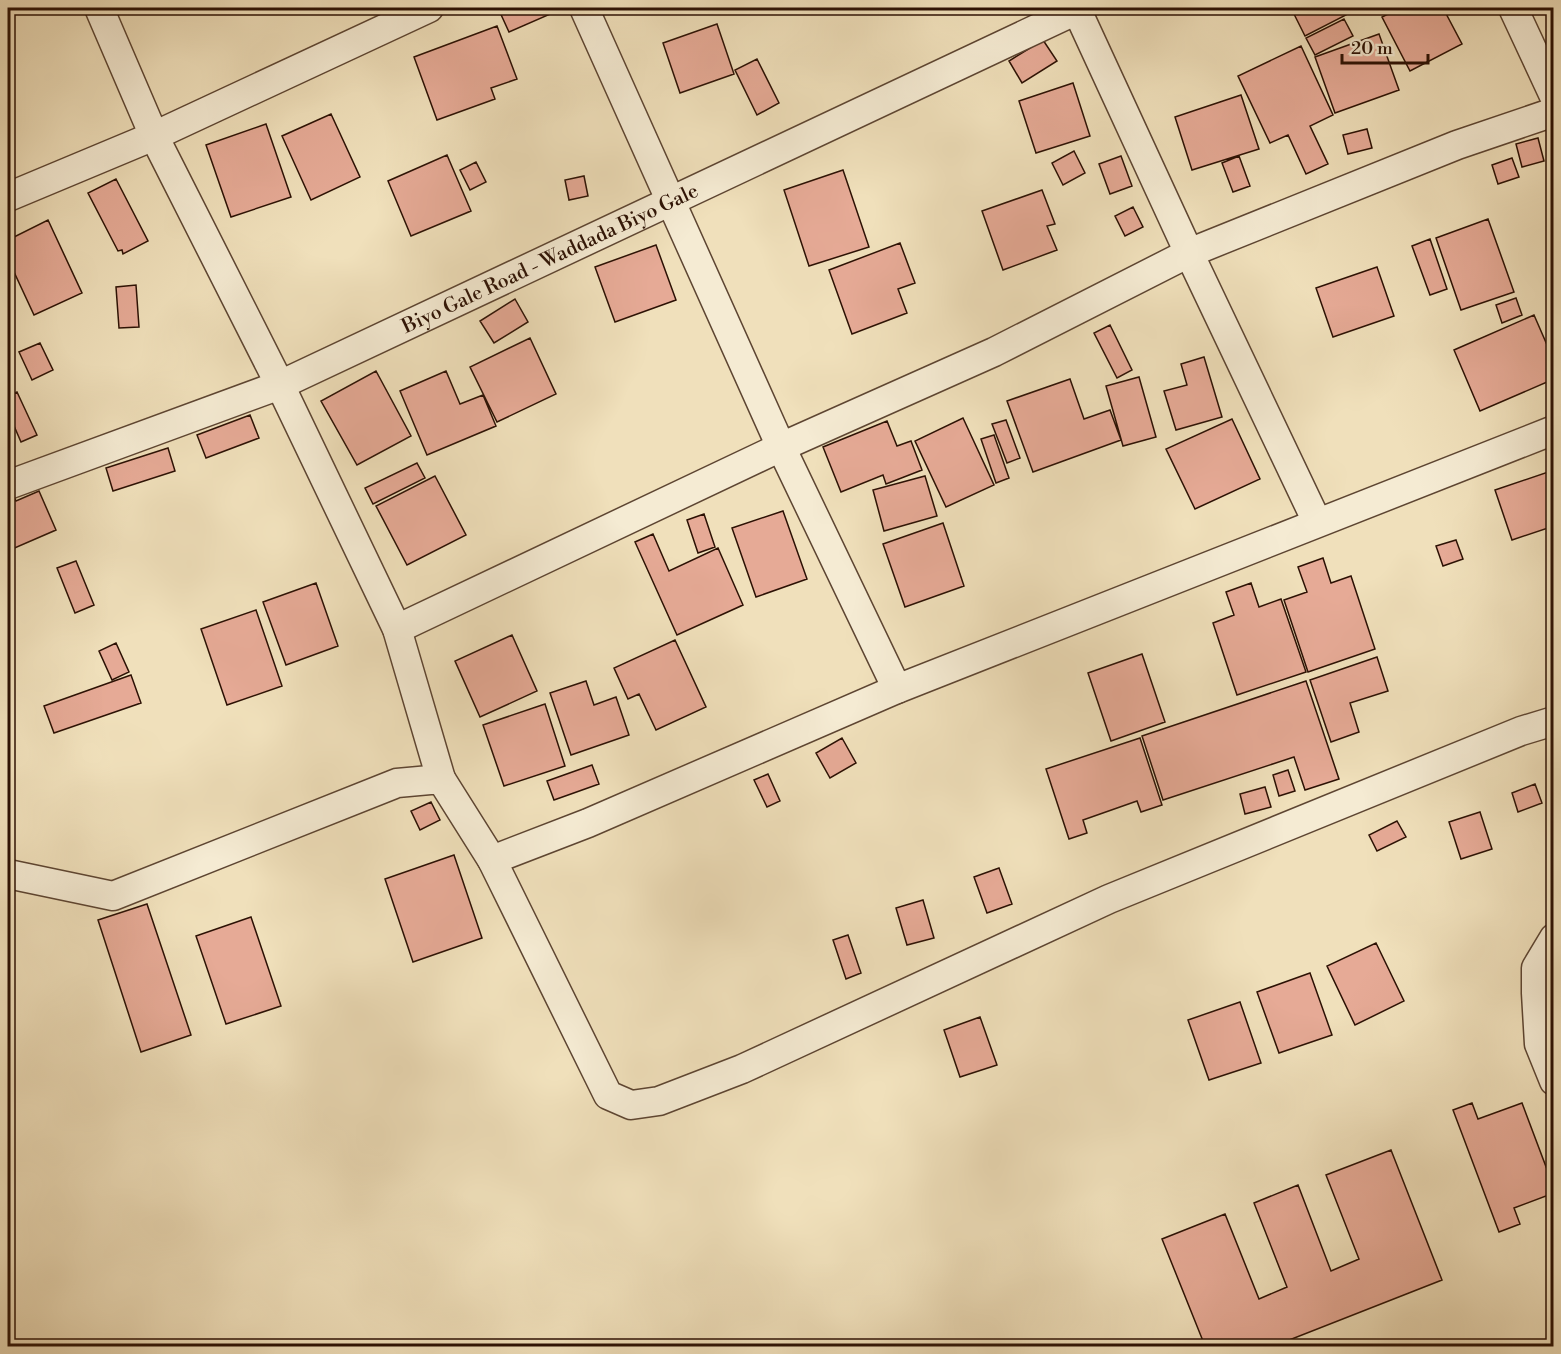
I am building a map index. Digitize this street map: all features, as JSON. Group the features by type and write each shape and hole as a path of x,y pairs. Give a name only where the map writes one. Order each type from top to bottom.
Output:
{"street":[{"path":"99,8 154,136 280,385 397,629 441,779 492,860 608,1095 630,1105 659,1101 741,1069 1109,899 1521,731 1554,721"},
{"path":"8,197 154,136 429,8"},
{"path":"584,8 781,447 897,689"},
{"path":"1078,8 1189,253 1317,522"},
{"name":"Biyo Gale Road - Waddada Biyo Gale","path":"8,485 280,385 1078,8"},
{"path":"1513,8 1554,96"},
{"path":"397,629 781,447 994,352 1189,253 1457,145 1554,112"},
{"path":"492,860 578,827 897,689 1554,430"},
{"path":"8,874 113,896 397,783 441,779"},
{"path":"1554,938 1536,969 1536,993 1539,1044 1554,1080"}],"building":[{"path":"498,8 553,8 555,12 509,32"},
{"path":"1291,8 1343,8 1346,15 1305,36"},
{"path":"1400,8 1443,8 1462,44 1410,71 1382,17"},
{"path":"1344,19 1353,36 1315,55 1306,38"},
{"path":"717,24 734,74 680,93 663,43"},
{"path":"497,26 517,79 491,88 495,99 437,120 414,57"},
{"path":"1379,34 1399,90 1335,113 1315,57"},
{"path":"1043,40 1057,61 1022,83 1009,61"},
{"path":"1301,46 1333,115 1310,126 1328,164 1306,174 1288,135 1270,143 1238,76"},
{"path":"757,59 779,103 757,115 735,70"},
{"path":"1073,83 1090,136 1036,153 1019,101"},
{"path":"1241,95 1259,149 1192,170 1175,117"},
{"path":"331,114 360,177 311,200 282,136"},
{"path":"266,124 291,197 231,217 206,145"},
{"path":"1367,129 1372,148 1348,154 1343,135"},
{"path":"1538,138 1544,161 1522,167 1516,144"},
{"path":"1074,151 1085,173 1063,185 1052,163"},
{"path":"447,155 471,211 411,236 388,181"},
{"path":"1121,156 1132,186 1110,194 1099,164"},
{"path":"1239,156 1250,186 1233,192 1222,163"},
{"path":"1512,158 1519,177 1498,184 1492,165"},
{"path":"476,162 486,182 470,190 460,170"},
{"path":"843,170 869,247 809,266 784,190"},
{"path":"584,176 588,196 569,200 565,180"},
{"path":"116,179 148,241 123,254 122,250 118,251 88,193"},
{"path":"1042,190 1055,224 1047,226 1057,250 1003,270 982,211"},
{"path":"1133,207 1143,227 1125,236 1115,216"},
{"path":"1488,219 1514,292 1461,310 1436,238"},
{"path":"48,220 82,293 34,315 8,259 8,240"},
{"path":"1430,239 1447,289 1430,295 1412,246"},
{"path":"900,243 915,283 898,289 907,313 852,334 829,270"},
{"path":"656,245 676,300 615,322 595,267"},
{"path":"1377,267 1394,316 1333,337 1316,288"},
{"path":"136,285 139,327 119,328 116,287"},
{"path":"1516,298 1522,315 1502,323 1496,305"},
{"path":"515,299 528,322 494,343 480,321"},
{"path":"1534,315 1554,361 1554,379 1480,411 1454,350"},
{"path":"1110,325 1132,370 1117,378 1094,333"},
{"path":"530,338 556,394 497,422 470,367"},
{"path":"40,343 53,370 32,380 19,352"},
{"path":"1204,357 1222,417 1176,430 1164,391 1187,385 1181,364"},
{"path":"376,371 411,436 357,465 321,401"},
{"path":"446,371 460,404 483,395 496,426 427,455 400,391"},
{"path":"1139,377 1156,437 1123,446 1106,386"},
{"path":"1070,379 1084,419 1110,410 1121,440 1033,472 1007,401"},
{"path":"17,392 37,435 21,442 8,412 8,396"},
{"path":"250,415 259,438 206,458 197,435"},
{"path":"963,418 994,485 946,507 915,441"},
{"path":"1232,419 1260,479 1195,509 1166,449"},
{"path":"1006,420 1020,458 1007,463 992,424"},
{"path":"887,421 897,446 911,441 922,470 886,484 883,475 841,492 823,447"},
{"path":"994,435 1009,478 996,483 981,439"},
{"path":"168,448 175,471 113,491 106,468"},
{"path":"417,463 425,478 373,504 365,488"},
{"path":"1554,470 1554,526 1512,540 1495,490"},
{"path":"435,476 466,535 407,565 376,506"},
{"path":"925,476 937,516 884,531 873,490"},
{"path":"39,491 56,530 10,550 8,494 12,492 16,501"},
{"path":"783,511 807,579 756,597 732,528"},
{"path":"704,514 715,547 698,553 687,520"},
{"path":"943,523 964,586 905,607 883,544"},
{"path":"653,534 669,571 718,548 743,605 677,635 635,542"},
{"path":"1456,540 1463,559 1443,566 1436,546"},
{"path":"1323,558 1331,583 1351,576 1375,649 1308,672 1284,600 1307,592 1298,567"},
{"path":"76,561 94,605 75,613 57,568"},
{"path":"316,583 338,646 286,665 263,602"},
{"path":"1251,583 1259,607 1281,599 1306,672 1237,695 1213,623 1234,615 1226,592"},
{"path":"256,610 282,686 227,705 201,629"},
{"path":"512,635 537,691 480,717 455,661"},
{"path":"675,640 706,707 656,730 639,694 628,699 614,668"},
{"path":"116,643 129,672 112,680 99,651"},
{"path":"1142,654 1165,722 1111,741 1088,673"},
{"path":"1377,657 1388,691 1350,703 1359,732 1331,742 1310,680"},
{"path":"131,675 141,703 54,733 44,706"},
{"path":"586,681 594,705 616,697 629,735 571,755 550,693"},
{"path":"1306,681 1339,779 1305,790 1294,757 1163,800 1142,736"},
{"path":"545,704 565,766 504,786 483,725"},
{"path":"842,738 856,763 830,778 816,753"},
{"path":"1140,738 1162,805 1141,812 1137,801 1083,820 1087,833 1069,839 1046,769"},
{"path":"592,765 599,784 554,800 547,781"},
{"path":"1288,770 1295,791 1279,796 1273,775"},
{"path":"768,774 780,801 767,807 754,780"},
{"path":"1535,784 1542,803 1518,812 1512,793"},
{"path":"1265,787 1271,807 1245,814 1240,794"},
{"path":"431,802 440,820 420,830 411,811"},
{"path":"1480,812 1492,849 1461,859 1449,822"},
{"path":"1397,821 1406,837 1377,851 1369,835"},
{"path":"454,855 482,938 413,962 385,879"},
{"path":"999,868 1012,904 987,913 974,877"},
{"path":"923,900 934,938 907,945 896,908"},
{"path":"147,904 191,1035 141,1052 98,920"},
{"path":"251,917 281,1006 226,1024 196,936"},
{"path":"848,935 861,973 846,979 833,940"},
{"path":"1376,943 1404,1001 1355,1025 1327,966"},
{"path":"1310,973 1332,1035 1279,1053 1257,992"},
{"path":"1240,1002 1261,1063 1209,1080 1188,1020"},
{"path":"980,1017 997,1065 960,1077 944,1030"},
{"path":"1472,1103 1478,1119 1522,1103 1554,1188 1554,1193 1514,1208 1520,1224 1499,1232 1453,1110"},
{"path":"1391,1150 1442,1280 1274,1346 1205,1346 1162,1239 1225,1214 1259,1299 1287,1287 1254,1203 1298,1185 1331,1271 1359,1259 1326,1175"}]}
